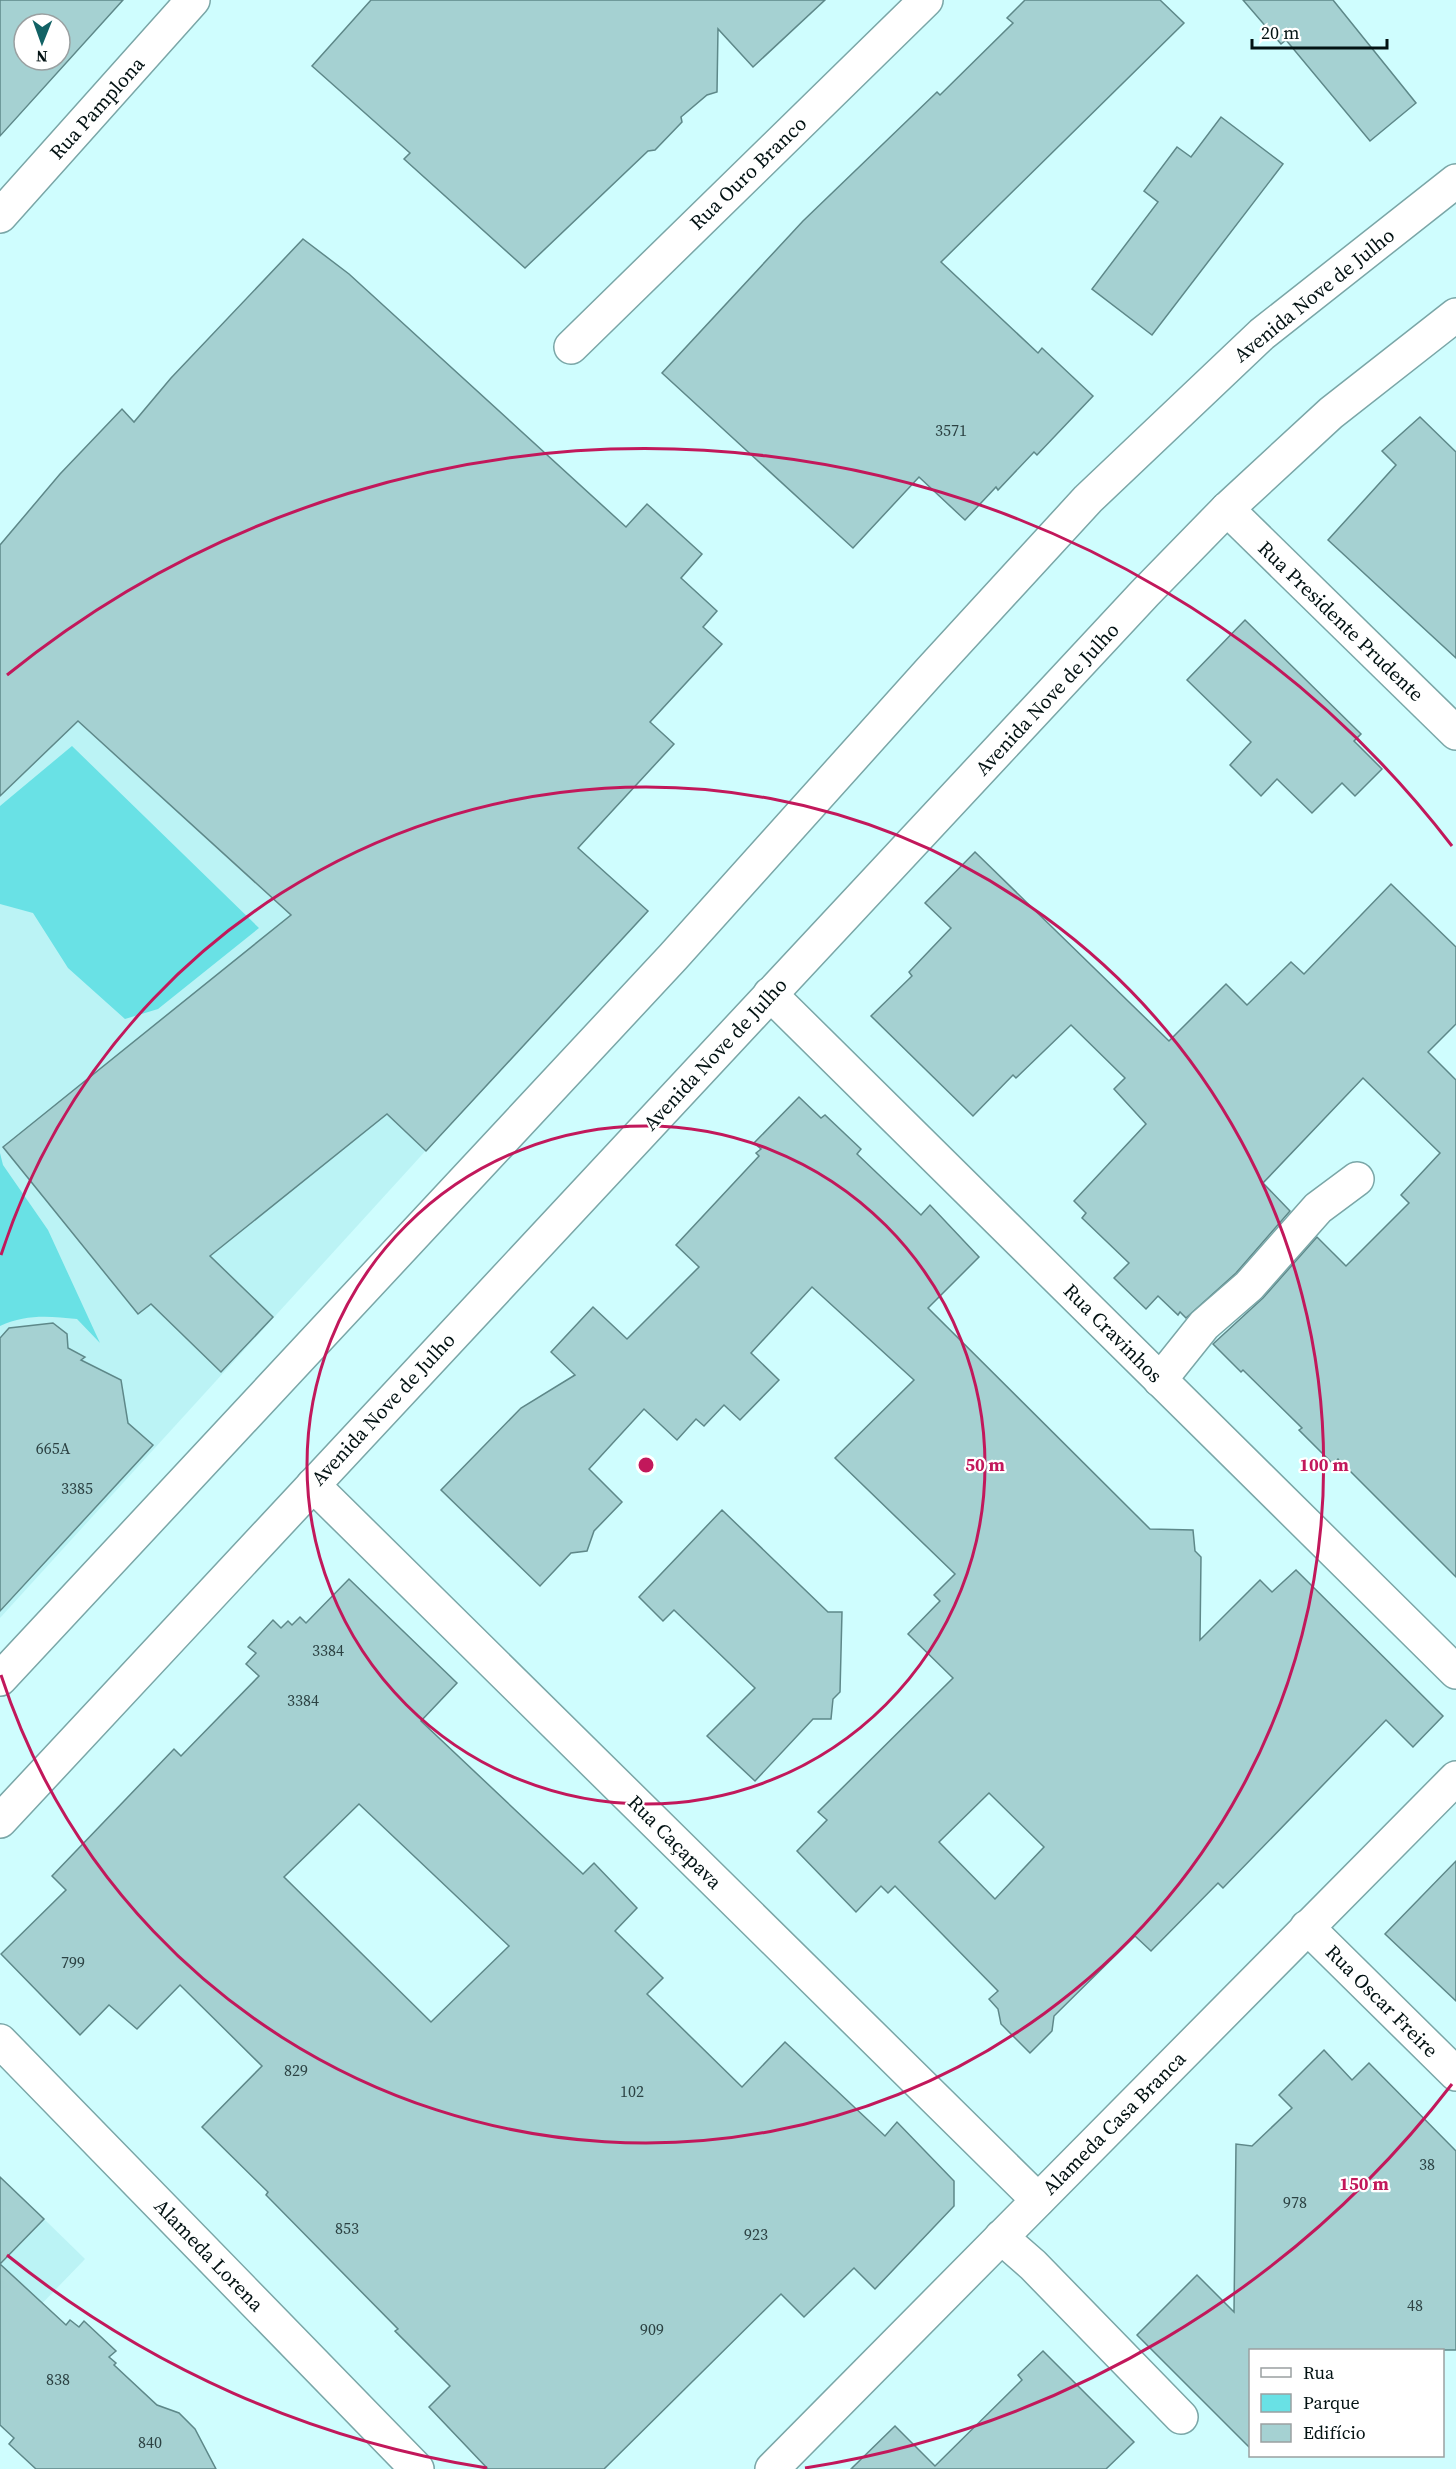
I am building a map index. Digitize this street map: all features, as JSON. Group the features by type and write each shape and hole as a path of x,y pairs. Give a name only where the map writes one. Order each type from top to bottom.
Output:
{"street":[{"name":"Rua Ouro Branco","path":"571,347 926,0"},
{"name":"Rua Pamplona","path":"0,216 190,1"},
{"name":"Avenida Nove de Julho","path":"0,1679 673,957 1088,499 1262,334 1456,181"},
{"name":"Avenida Nove de Julho","path":"0,1821 1083,659 1227,509 1331,413 1456,315"},
{"name":"Rua Presidente Prudente","path":"1227,509 1456,733"},
{"name":"Rua Cravinhos","path":"770,994 1456,1672"},
{"path":"1160,1380 1204,1326 1249,1287 1318,1208 1357,1179"},
{"name":"Rua Caçapava","path":"313,1485 1038,2200"},
{"name":"Alameda Casa Branca","path":"772,2469 1456,1778"},
{"name":"Rua Oscar Freire","path":"1307,1927 1456,2074"},
{"name":"Alameda Lorena","path":"0,2041 417,2469"},
{"path":"1001,2237 1033,2265 1181,2417"}],"shaded area":[{"path":"0,650 481,1090 0,1618"},
{"path":"44,2219 85,2259 28,2318 0,2265"}],"green space":[{"path":"72,746 259,928 158,1009 125,1019 68,968 33,913 0,904 0,806"},
{"path":"0,1153 3,1165 48,1230 100,1343 77,1319 28,1318 0,1326"}],"building":[{"path":"0,0 123,0 72,56 72,12 12,12 12,72 58,72 0,136"},
{"path":"371,0 825,0 753,67 718,29 717,92 707,95 681,117 682,122 655,150 648,151 525,268 404,159 410,153 312,66"},
{"path":"1025,0 1160,0 1184,23 941,262 1038,353 1042,348 1093,396 1037,455 1034,452 965,520 919,477 853,548 662,373 803,221 937,92 940,95 1013,23 1007,18"},
{"path":"1243,0 1333,0 1416,103 1370,141 1286,40 1281,44"},
{"path":"1221,117 1283,164 1152,335 1092,289 1158,202 1144,191 1177,147 1191,157"},
{"path":"303,239 349,274 626,527 647,504 702,554 681,578 717,611 703,627 722,644 650,722 674,744 578,848 648,911 426,1151 387,1114 210,1256 273,1317 221,1372 151,1304 138,1314 3,1147 291,915 78,721 0,796 0,545 60,474 122,409 134,422 171,378"},
{"path":"1420,417 1456,452 1456,658 1328,540 1396,465 1382,451"},
{"path":"1245,620 1361,734 1354,741 1382,769 1355,796 1342,783 1312,813 1277,779 1261,796 1230,765 1251,742 1187,680"},
{"path":"975,852 1169,1041 1226,984 1247,1005 1291,962 1304,974 1391,884 1456,947 1456,1024 1428,1052 1456,1080 1456,1577 1338,1459 1333,1464 1299,1430 1302,1428 1213,1344 1263,1298 1317,1237 1346,1266 1409,1203 1401,1195 1440,1153 1363,1078 1263,1183 1290,1211 1236,1273 1186,1318 1180,1312 1178,1315 1158,1296 1146,1309 1114,1278 1129,1263 1082,1218 1086,1213 1074,1201 1146,1124 1114,1089 1125,1078 1071,1025 1016,1078 1013,1075 973,1116 871,1016 912,976 909,972 951,928 925,903"},
{"path":"799,1097 821,1118 825,1115 861,1149 857,1154 921,1215 930,1205 979,1257 928,1308 1150,1529 1193,1530 1195,1551 1201,1557 1200,1640 1260,1580 1272,1592 1296,1570 1443,1716 1413,1747 1386,1720 1223,1888 1218,1883 1151,1951 1135,1936 1054,2016 1052,2031 1030,2053 1001,2024 998,2009 989,1999 998,1991 895,1886 888,1893 881,1886 856,1912 797,1851 827,1820 818,1812 953,1678 908,1634 940,1601 934,1595 955,1574 835,1458 914,1380 812,1287 751,1353 779,1380 740,1420 724,1405 704,1426 696,1419 677,1440 644,1409 589,1469 622,1502 594,1531 587,1551 571,1553 540,1586 441,1490 521,1408 575,1375 551,1352 593,1307 627,1339 699,1267 676,1245 759,1156 756,1153 761,1149 754,1143","holes":["989,1793 1044,1847 995,1899 939,1842"]},
{"path":"53,1323 67,1334 68,1348 85,1357 81,1360 121,1380 128,1423 153,1445 0,1611 0,1338 9,1328"},
{"path":"722,1510 828,1612 842,1612 840,1692 833,1699 831,1719 813,1719 755,1781 707,1736 755,1688 674,1610 663,1621 639,1597"},
{"path":"349,1579 457,1683 421,1721 583,1874 594,1863 637,1908 615,1931 663,1978 647,1994 742,2087 785,2042 885,2136 897,2122 954,2181 954,2206 875,2289 854,2268 804,2317 781,2294 604,2469 488,2469 429,2407 450,2386 395,2331 398,2329 266,2195 268,2192 202,2127 262,2066 180,1985 137,2029 109,2005 80,2035 1,1954 66,1890 52,1876 174,1749 181,1756 259,1676 246,1664 256,1653 248,1647 273,1620 281,1628 288,1621 292,1625 300,1617 306,1623","holes":["359,1804 509,1946 431,2022 284,1877"]},
{"path":"1456,1861 1456,2001 1385,1934"},
{"path":"1324,2050 1352,2080 1369,2063 1456,2151 1456,2350 1249,2349 1249,2447 1137,2335 1197,2275 1234,2312 1236,2144 1252,2146 1292,2108 1279,2095"},
{"path":"0,2177 44,2219 0,2264"},
{"path":"0,2264 66,2325 70,2320 79,2327 84,2321 116,2351 109,2357 116,2363 114,2365 157,2405 179,2413 195,2429 216,2469 36,2469 9,2444 14,2438 0,2425"},
{"path":"1043,2351 1134,2442 1106,2469 851,2469 895,2426 935,2466 1022,2380 1018,2375"}]}
